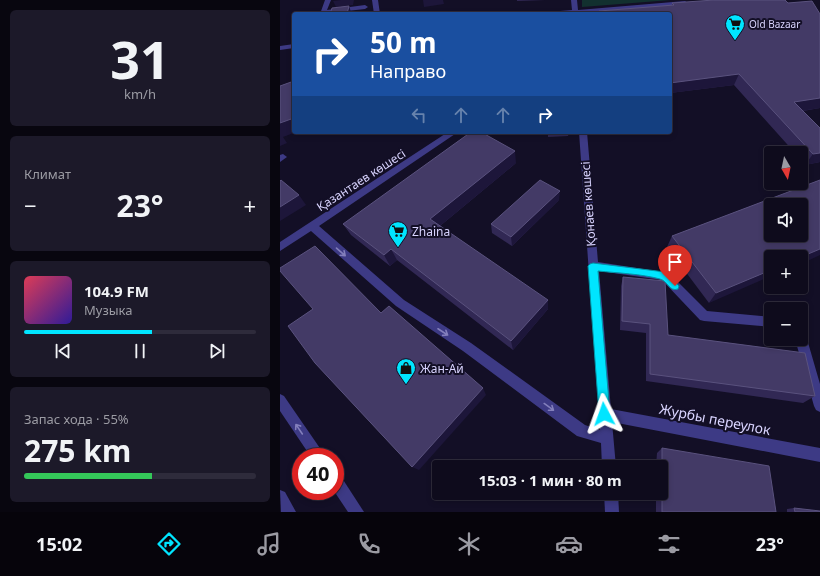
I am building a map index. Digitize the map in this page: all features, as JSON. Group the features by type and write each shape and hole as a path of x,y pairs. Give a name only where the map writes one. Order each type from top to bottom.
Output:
{"street":[{"path":"324,12 328,0"},
{"path":"375,0 377,12"},
{"path":"574,0 574,12"},
{"path":"585,12 691,2"},
{"path":"331,12 365,7"},
{"path":"280,48 292,46"},
{"name":"Қазантаев көшесі","path":"280,247 451,134"},
{"name":"Қонаев көшесі","path":"583,134 608,460"},
{"path":"312,226 400,303 467,347 582,431 606,438"},
{"path":"593,266 665,276 704,316 764,321"},
{"path":"803,346 820,406"},
{"path":"280,400 313,448"},
{"name":"Журбы переулок","path":"604,414 820,455"},
{"path":"344,493 357,512"},
{"path":"280,497 289,512"},
{"path":"611,500 612,512"}],"green space":[{"path":"582,0 671,0 582,7"}],"building":[{"path":"714,0 785,0 788,3 812,1 820,14 820,98 794,102 820,128 820,153 813,154 808,149 808,146 806,146 739,74 672,83 672,12 599,11 674,5 672,3"},
{"path":"349,6 348,12 331,12 332,8"},
{"path":"292,82 292,119 280,123 280,86"},
{"name":"Zhaina","path":"468,134 485,134 515,151 430,219 548,300 511,341 391,249 384,255 343,224"},
{"path":"281,180 299,195 280,207 280,181"},
{"path":"540,180 560,191 511,237 491,224"},
{"path":"820,180 820,249 808,254 808,250 764,250 764,273 716,293 672,236 764,201 764,242 808,242 808,198 772,198 794,190 808,190 808,185"},
{"path":"315,246 381,313 389,306 483,388 412,467 315,363 288,326 313,309 280,271 280,268"},
{"path":"623,277 665,281 668,335 805,353 815,396 650,374 650,324 622,321"},
{"path":"662,448 769,466 776,512 662,512 662,500 668,500 668,460 662,460"},
{"path":"794,508 820,511 820,512 795,512"}],"place":[{"name":"Old Bazaar","path":"735,41"},
{"name":"Zhaina","path":"398,248"},
{"name":"Жан-Ай","path":"406,385"}],"route":[{"path":"604,414 593,266 665,276 675,286"}]}
